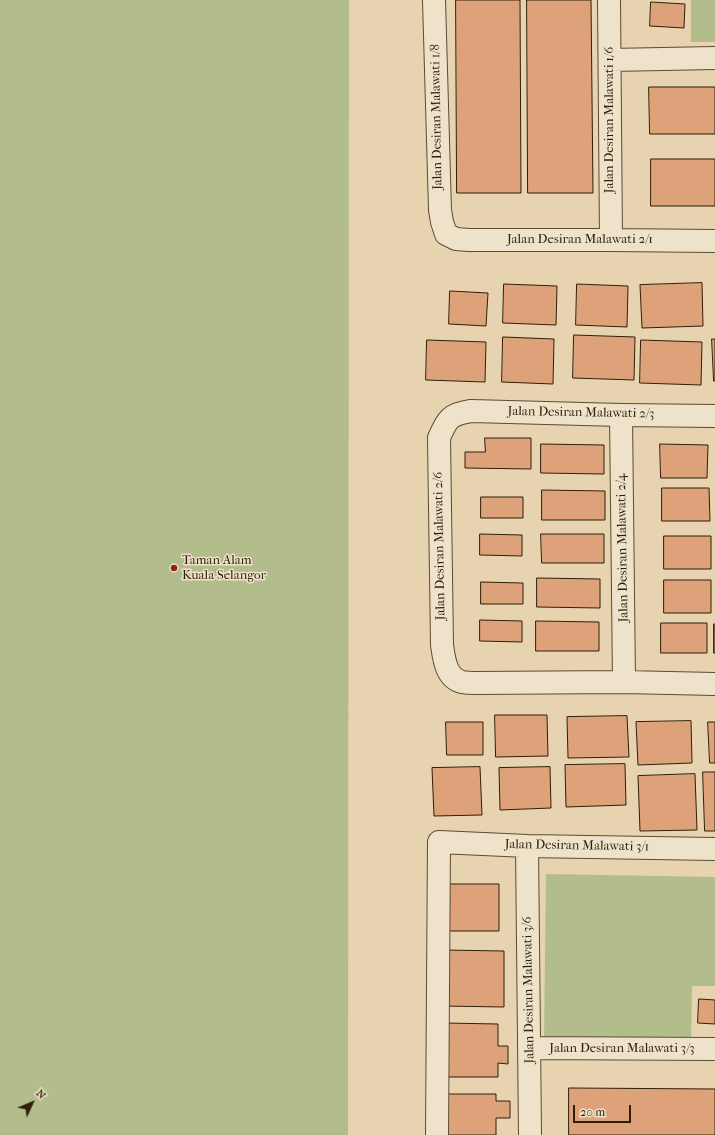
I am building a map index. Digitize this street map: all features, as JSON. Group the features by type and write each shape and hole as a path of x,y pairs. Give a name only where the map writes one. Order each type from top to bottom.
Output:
{"street":[{"name":"Jalan Desiran Malawati 1/8","path":"434,0 440,210 446,234"},
{"name":"Jalan Desiran Malawati 1/6","path":"609,0 611,240"},
{"path":"610,60 715,58"},
{"name":"Jalan Desiran Malawati 2/1","path":"446,234 456,239 468,240 715,241"},
{"name":"Jalan Desiran Malawati 2/3","path":"449,419 459,413 471,411 715,416"},
{"name":"Jalan Desiran Malawati 2/4","path":"621,415 624,682"},
{"name":"Jalan Desiran Malawati 2/6","path":"449,419 442,429 439,438 442,645 444,662 450,675 461,682 475,683 624,682"},
{"path":"624,682 715,684"},
{"name":"Jalan Desiran Malawati 3/1","path":"437,1135 439,842 527,846 715,849"},
{"name":"Jalan Desiran Malawati 3/6","path":"527,846 530,1135"},
{"name":"Jalan Desiran Malawati 3/3","path":"529,1048 715,1049"}],"green space":[{"name":"Taman Alam Kuala Selangor","path":"0,0 349,0 348,1135 0,1135"},
{"path":"691,0 715,0 715,42 691,42"},
{"path":"546,874 715,877 715,986 692,986 691,1041 544,1039"}],"building":[{"path":"456,0 520,0 521,193 457,193"},
{"path":"527,0 591,0 593,193 528,193"},
{"path":"651,2 685,4 684,28 650,26"},
{"path":"649,87 715,87 715,134 650,134"},
{"path":"651,159 715,159 715,206 651,206"},
{"path":"702,283 703,326 642,328 640,285"},
{"path":"504,284 557,286 556,325 503,323"},
{"path":"577,284 628,286 627,327 576,325"},
{"path":"450,291 488,293 486,326 449,324"},
{"path":"574,335 635,337 634,380 573,378"},
{"path":"503,337 554,339 553,384 502,382"},
{"path":"712,339 715,339 715,381 714,381"},
{"path":"427,340 486,342 485,382 426,380"},
{"path":"641,340 702,342 701,385 640,383"},
{"path":"485,438 531,438 531,469 465,468 465,452 485,452"},
{"path":"541,444 604,445 604,474 541,473"},
{"path":"660,444 708,445 707,478 661,478"},
{"path":"662,488 709,488 710,521 662,521"},
{"path":"542,490 605,491 605,520 542,520"},
{"path":"481,497 523,497 523,518 481,518"},
{"path":"480,534 522,535 522,556 480,555"},
{"path":"541,534 604,534 604,563 542,563"},
{"path":"664,536 711,536 711,569 664,569"},
{"path":"537,578 600,579 600,608 537,607"},
{"path":"664,580 711,580 711,613 664,613"},
{"path":"481,582 523,583 523,604 481,604"},
{"path":"480,620 522,621 522,642 480,641"},
{"path":"536,621 599,622 599,651 536,651"},
{"path":"661,623 707,623 707,653 661,653"},
{"path":"715,624 715,653 714,653"},
{"path":"495,715 547,715 548,756 496,757"},
{"path":"627,716 629,757 568,758 567,717"},
{"path":"691,721 692,763 638,765 636,722"},
{"path":"446,722 483,722 483,755 447,755"},
{"path":"708,722 715,722 715,763 710,763"},
{"path":"625,764 626,805 566,807 565,765"},
{"path":"480,767 482,815 434,816 432,768"},
{"path":"550,767 551,808 500,810 499,768"},
{"path":"703,772 715,772 715,831 705,831"},
{"path":"695,774 697,830 640,831 638,776"},
{"path":"446,884 499,884 499,931 446,931"},
{"path":"442,950 504,951 504,1007 442,1006"},
{"path":"699,999 715,1000 715,1024 698,1023"},
{"path":"444,1023 498,1024 498,1046 508,1046 508,1064 498,1063 498,1077 443,1077"},
{"path":"569,1088 715,1089 715,1135 569,1135"},
{"path":"446,1094 496,1094 496,1101 510,1101 510,1118 496,1118 496,1135 446,1135"}],"place":[{"name":"Taman Alam Kuala Selangor","path":"174,568"}]}
